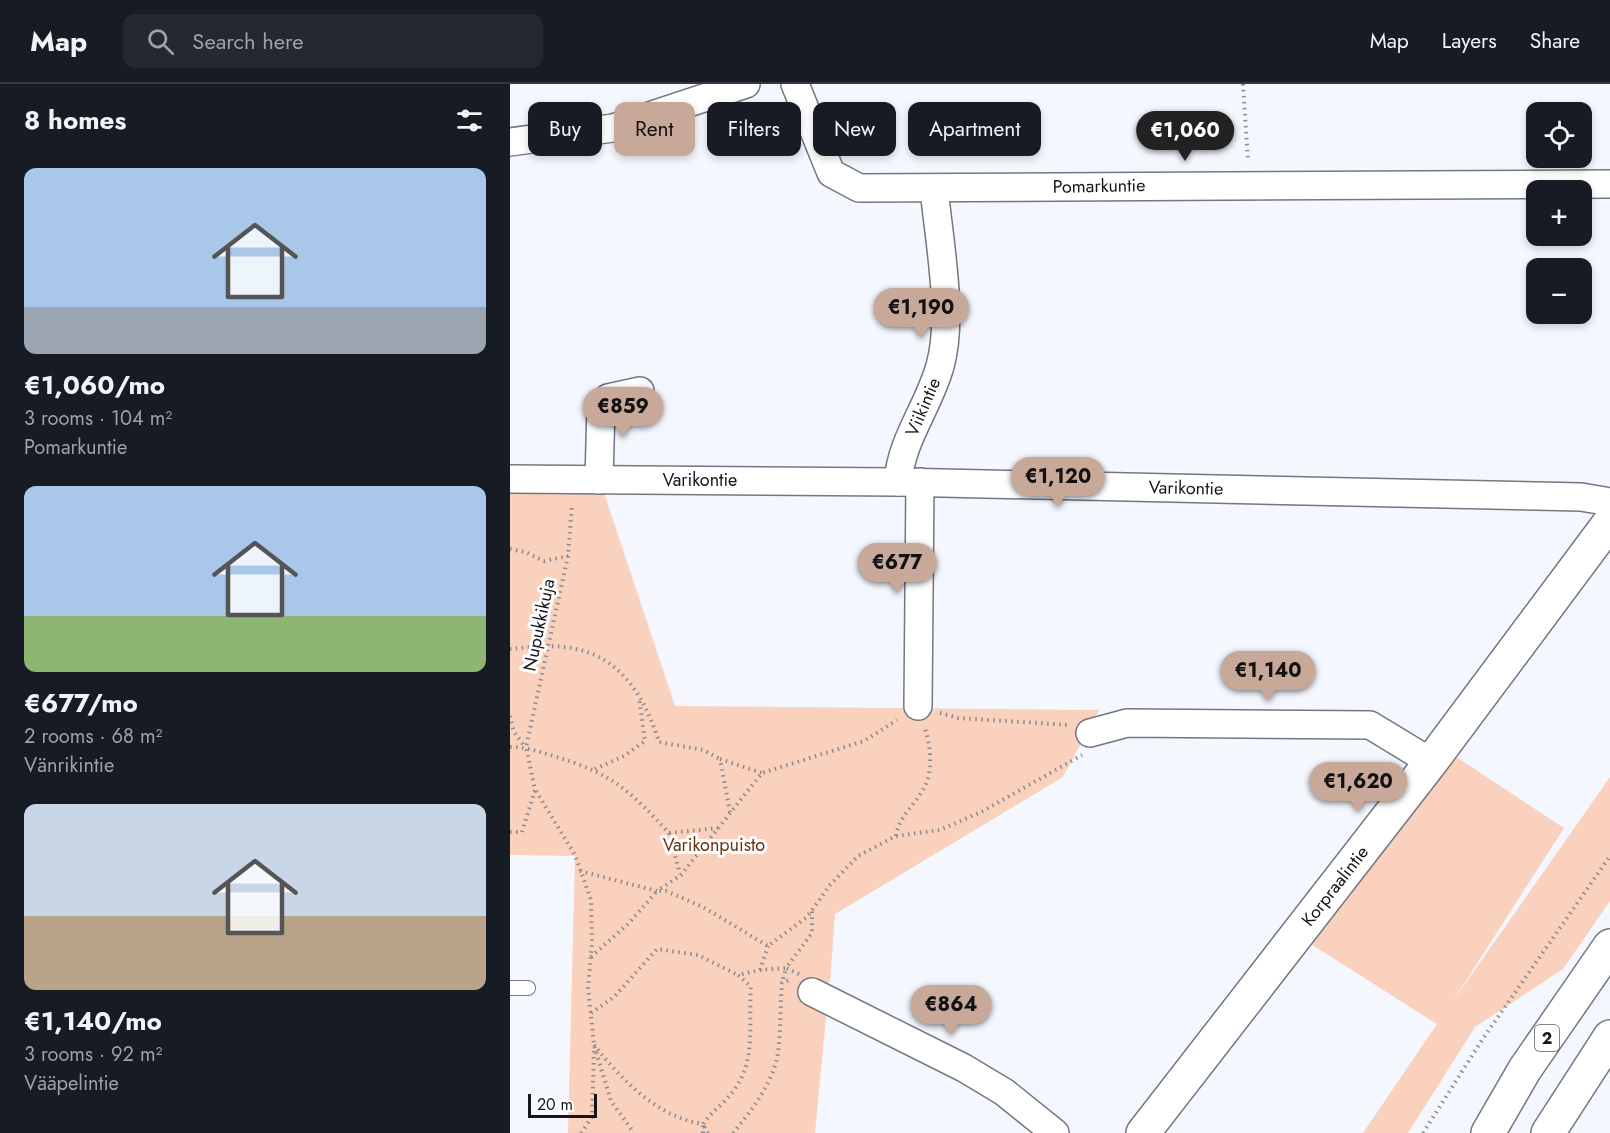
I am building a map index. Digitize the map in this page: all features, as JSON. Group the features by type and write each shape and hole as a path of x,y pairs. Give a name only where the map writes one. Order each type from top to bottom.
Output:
{"main road":[{"name":"Korpraalintie","path":"1143,1133 1431,762 1610,522"},
{"name":"2","path":"1488,1133 1525,1069 1610,946"},
{"path":"1553,1129 1610,1037"}],"street":[{"path":"510,142 613,128 746,84"},
{"name":"Pomarkuntie","path":"795,84 831,173 859,188 1249,184 1610,184"},
{"name":"Viikintie","path":"918,706 909,482 900,462 940,367 946,327 934,188"},
{"path":"587,479 601,407 608,398 640,391"},
{"name":"Varikontie","path":"510,479 909,482 1581,496 1610,502"},
{"path":"1090,733 1127,723 1370,725 1431,762"},
{"path":"812,992 964,1068 1004,1092 1055,1133"}],"lane":[{"path":"510,988 528,988"}],"path":[{"path":"1243,84 1249,184"},
{"name":"Nupukkikuja","path":"510,832 522,832 535,790 526,747 587,479"},
{"path":"510,549 525,552 544,561 568,556"},
{"path":"510,649 549,646 577,649 616,667 639,694 659,742 703,750 720,759 762,773"},
{"path":"595,769 624,756 645,741 639,694"},
{"path":"896,836 898,824 925,787 931,746 918,706"},
{"path":"591,957 627,925 657,891 681,875 762,773 864,741 918,706 958,718 1084,725 1090,733 1091,745 1082,755 983,811 940,830 896,836 858,855 830,885 807,917 768,946 760,970"},
{"path":"510,716 514,732 526,747"},
{"path":"510,747 526,747 595,769 640,801 669,833 681,875"},
{"path":"720,759 730,812"},
{"path":"535,790 575,855 591,900 591,957 588,988 594,1045 592,1117 580,1133"},
{"path":"669,833 718,828"},
{"path":"1423,1133 1482,1040 1610,856"},
{"path":"580,871 657,891 666,891 703,908 768,946"},
{"path":"733,1133 753,1108 771,1074 778,1053 782,983 786,968 812,933 812,910"},
{"path":"591,1013 614,997 657,949 698,955 738,975 750,987 752,1040 748,1066 734,1091 712,1110 703,1124 705,1133"},
{"path":"738,975 786,968 801,975 782,983"},
{"path":"594,1045 620,1077 661,1108 690,1122 703,1124"},
{"path":"594,1045 610,1101 634,1133"}],"green space":[{"name":"Varikonpuisto","path":"605,485 605,496 675,706 1099,710 1063,777 835,914 830,982 813,992 826,1017 815,1133 568,1133 575,856 510,855 510,486"},
{"path":"1441,747 1564,828 1451,1004 1610,777 1610,901 1563,969 1475,1027 1408,1133 1363,1133 1437,1024 1306,941"}]}
